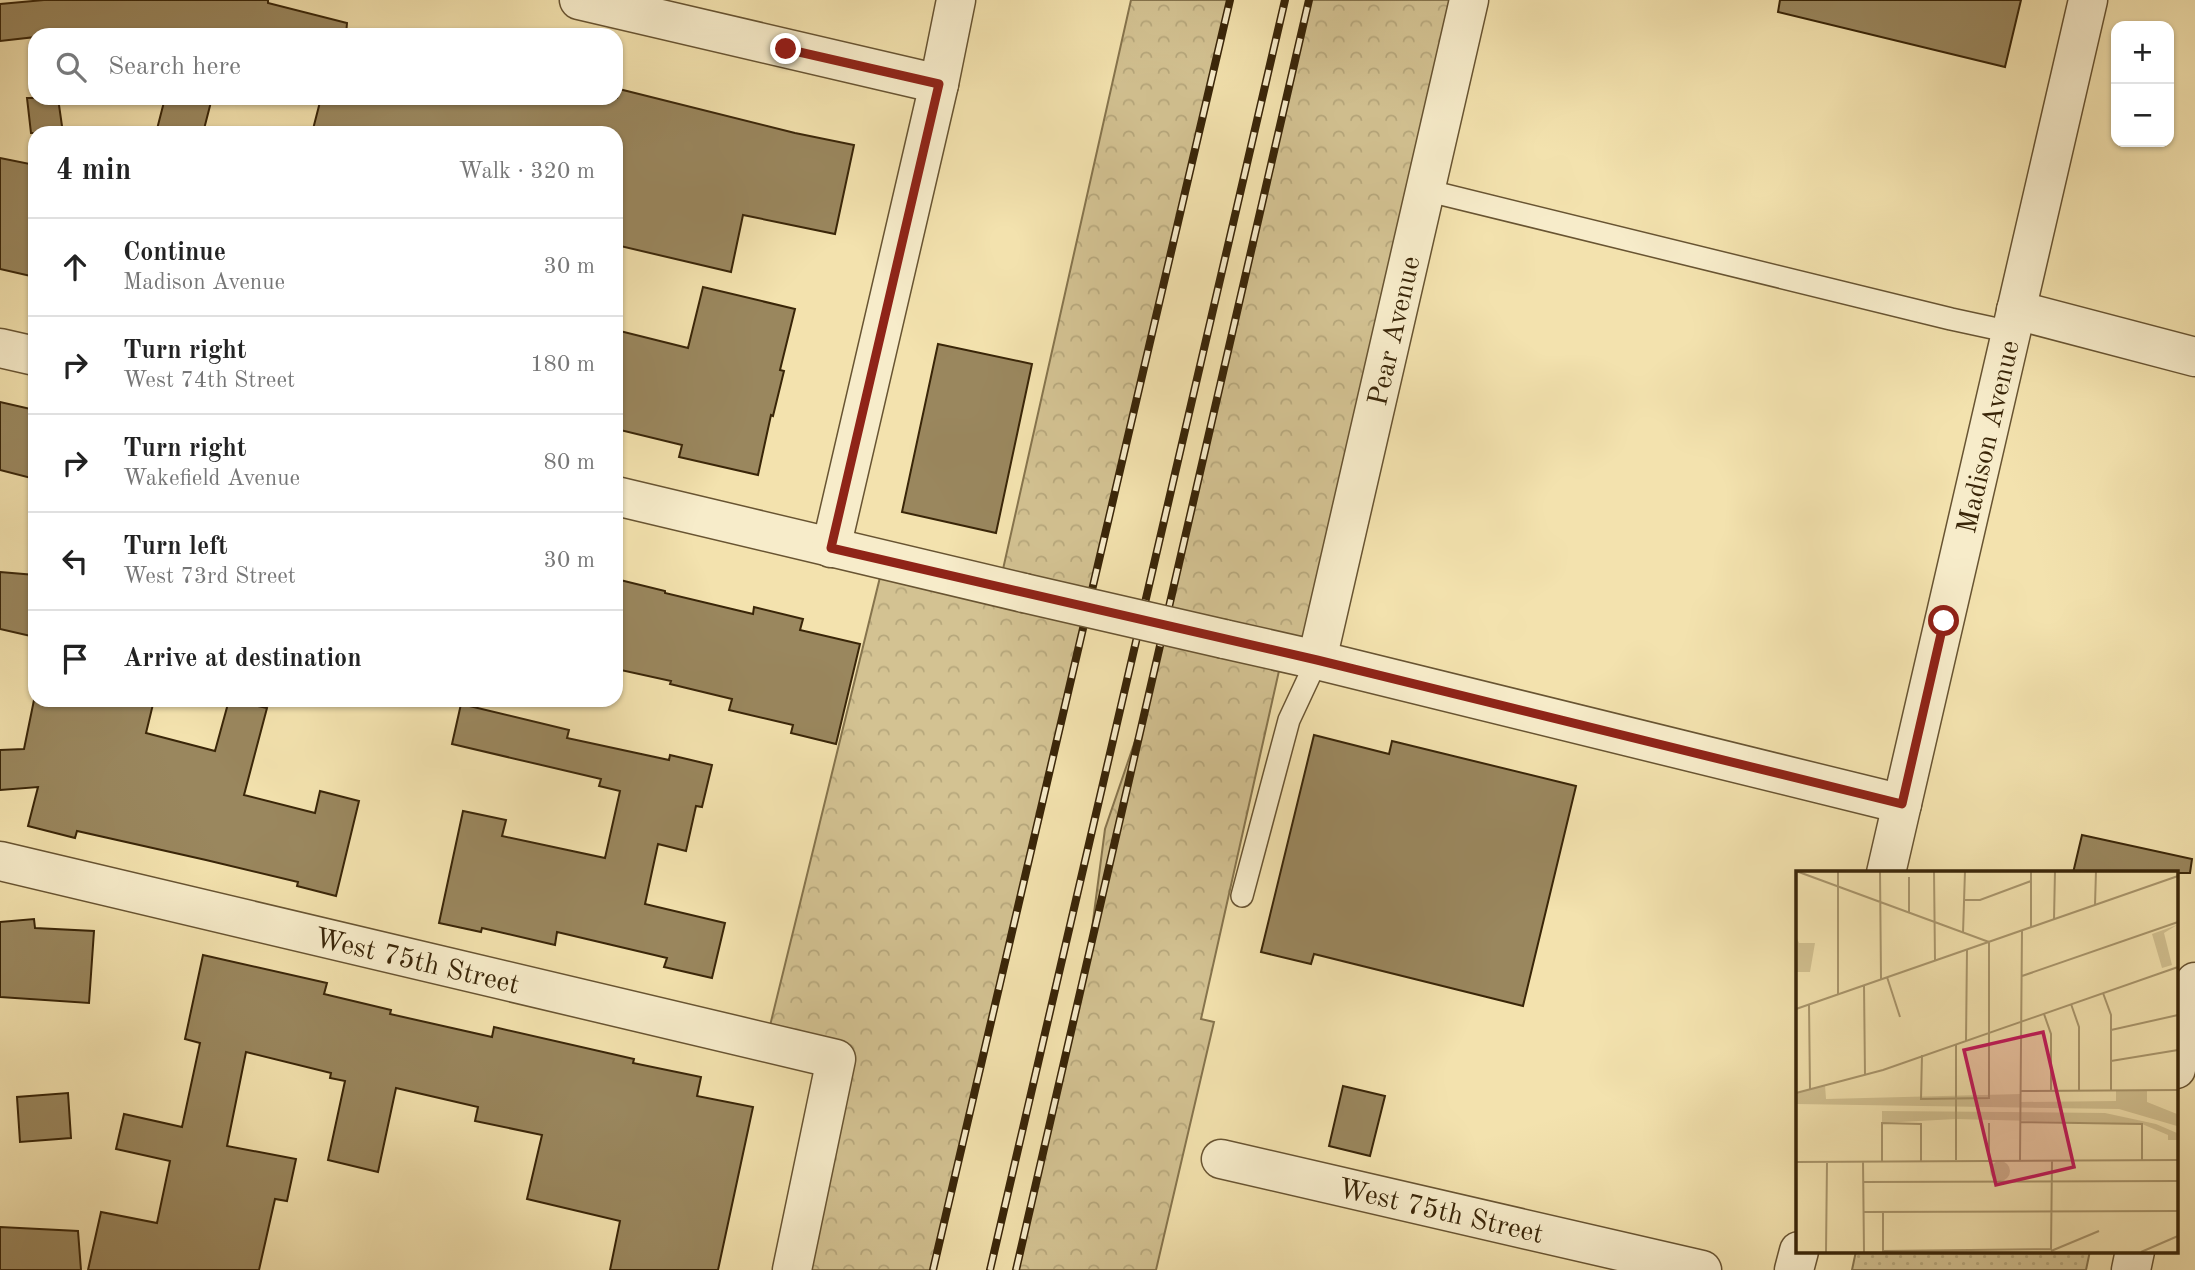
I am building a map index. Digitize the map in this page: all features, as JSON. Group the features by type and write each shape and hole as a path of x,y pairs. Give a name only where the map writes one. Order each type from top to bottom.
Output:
{"street":[{"path":"579,0 939,84"},
{"path":"831,548 939,84 956,0"},
{"name":"Pear Avenue","path":"1317,660 1469,0"},
{"name":"Madison Avenue","path":"1886,871 2088,0"},
{"path":"2013,321 2195,357"},
{"path":"0,348 28,354"},
{"path":"623,498 1317,660 1902,804"},
{"name":"West 75th Street","path":"0,861 836,1059 792,1270"},
{"path":"2178,1060 2195,982"},
{"name":"West 75th Street","path":"1221,1159 1702,1270"},
{"path":"1794,1270 1799,1252"},
{"path":"2131,1270 2135,1252"}],"lane":[{"path":"1425,190 1938,316 2013,321"},
{"path":"1242,896 1289,720 1317,660"}],"green space":[{"path":"1131,0 1230,0 933,1270 792,1270 836,1059 766,1042 884,561 999,587"},
{"path":"1309,0 1469,0 1317,660 1283,653 1201,1019 1214,1022 1156,1270 1016,1270 1087,967 1105,829 1148,703"},
{"path":"1856,1252 2090,1252 2086,1270 1852,1270"}],"building":[{"path":"44,0 268,0 268,3 347,23 347,28 28,28 28,38 0,41 0,4"},
{"path":"1780,0 2021,0 2005,67 1778,12"},
{"path":"623,90 854,145 835,234 743,215 731,272 623,247 623,126 314,126 319,105 623,105"},
{"path":"27,98 28,105 59,105 62,126 30,126"},
{"path":"163,105 210,105 205,126 158,126"},
{"path":"0,158 28,164 28,275 0,269"},
{"path":"703,287 795,309 780,370 784,371 758,475 679,457 682,445 623,431 623,332 688,348"},
{"path":"938,344 1032,364 996,533 902,512"},
{"path":"0,402 28,408 28,477 0,470"},
{"path":"0,572 28,574 28,635 0,629"},
{"path":"623,581 753,614 754,607 803,619 800,630 860,644 836,744 791,733 793,725 729,710 732,699 670,684 671,681 623,671"},
{"path":"33,707 152,707 146,733 215,751 227,707 267,708 244,795 315,813 320,791 359,801 336,896 297,886 298,882 206,860 77,831 75,838 28,826 38,787 0,790 0,750 24,749"},
{"path":"460,707 473,707 569,730 567,738 669,760 670,755 712,765 702,807 696,806 686,851 658,844 645,904 725,923 712,978 664,967 667,958 557,932 555,945 482,928 481,932 439,923 463,811 506,820 502,836 605,858 620,791 599,786 601,779 452,744"},
{"path":"1314,735 1389,754 1392,741 1576,786 1523,1006 1314,954 1311,964 1261,952"},
{"path":"2082,835 2192,859 2190,873 2073,871"},
{"path":"34,919 35,928 94,931 89,1003 0,997 0,922"},
{"path":"203,955 327,983 324,994 391,1010 390,1014 492,1037 494,1027 634,1059 633,1063 701,1077 697,1096 753,1107 718,1270 610,1270 620,1221 527,1199 542,1135 475,1121 478,1107 396,1088 378,1172 328,1160 345,1081 330,1078 331,1073 246,1052 227,1146 296,1159 287,1201 275,1199 259,1270 88,1270 101,1212 157,1223 170,1161 116,1149 124,1114 182,1127 200,1043 185,1039"},
{"path":"1343,1086 1385,1096 1370,1156 1329,1146"},
{"path":"68,1093 71,1138 20,1142 17,1097"},
{"path":"0,1227 78,1231 81,1270 0,1270"}],"railway":[{"path":"933,1270 1230,0"},
{"path":"990,1270 1285,0"},
{"path":"1016,1270 1309,0"}],"route":[{"path":"786,49 939,84 831,548 1317,660 1902,804 1944,621"}]}
